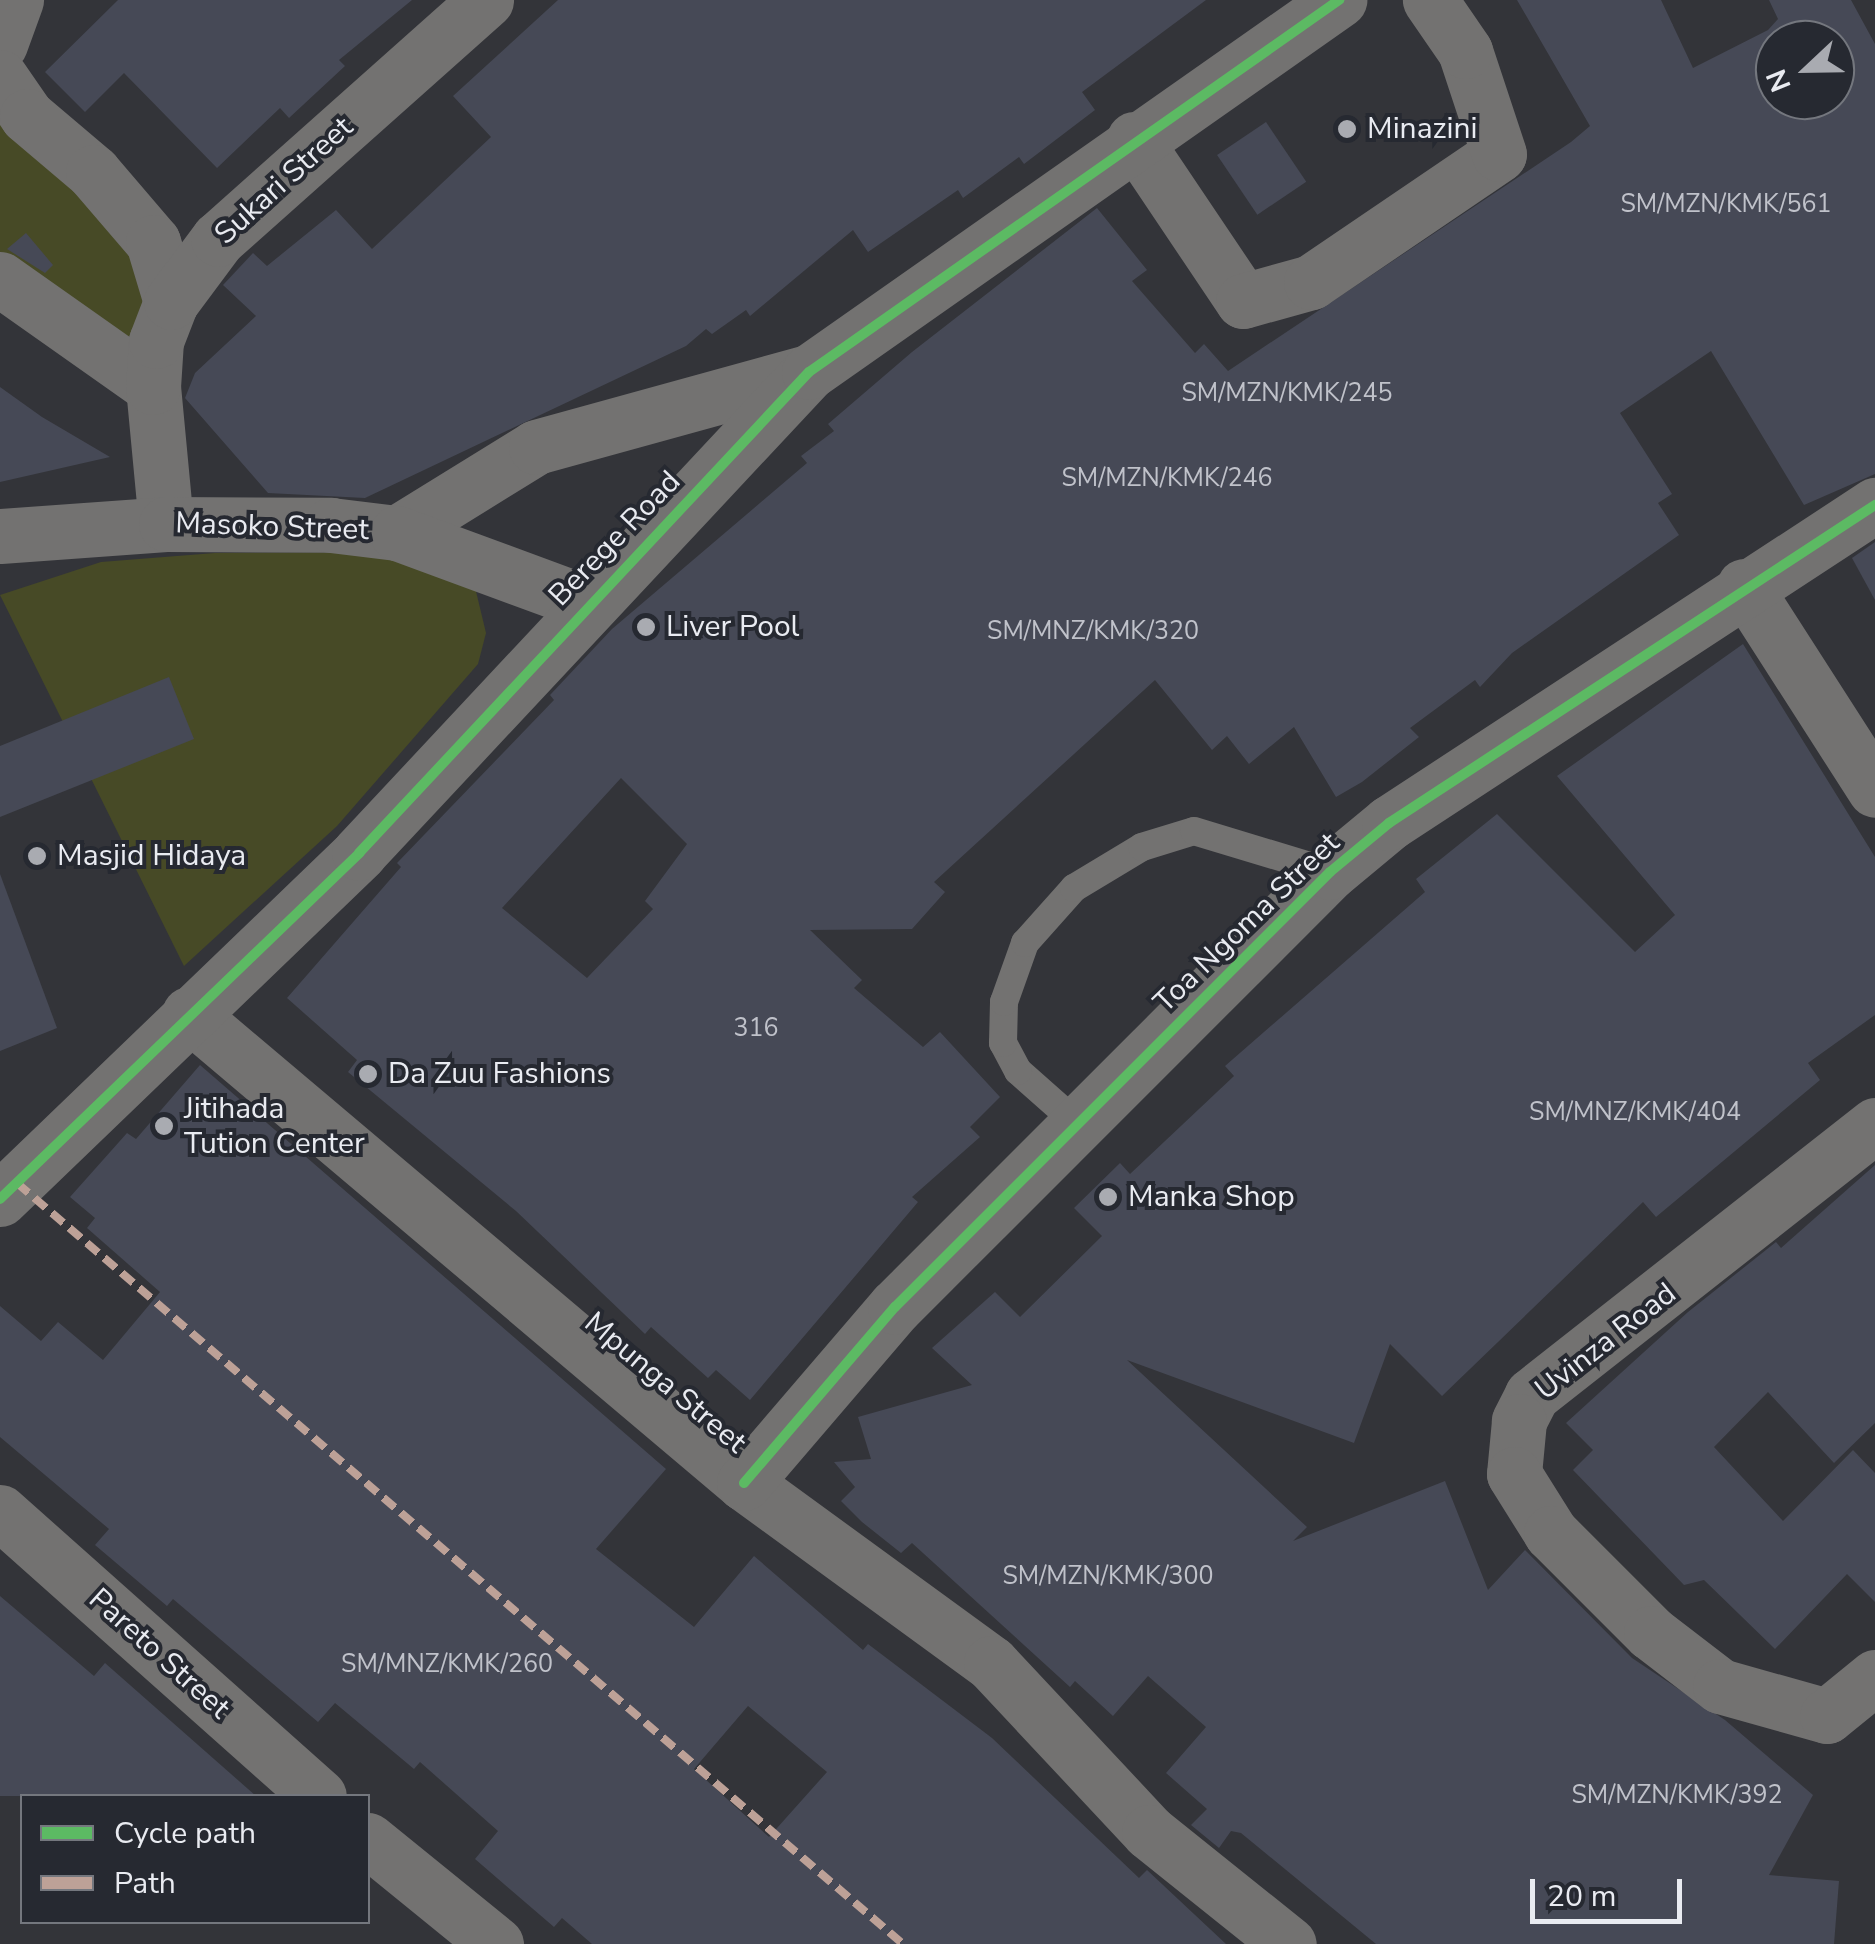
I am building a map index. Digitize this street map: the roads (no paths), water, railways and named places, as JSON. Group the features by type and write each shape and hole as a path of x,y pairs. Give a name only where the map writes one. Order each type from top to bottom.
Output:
{"street":[{"path":"0,44 16,0"},
{"name":"Sukari Street","path":"166,524 154,387 156,341 171,302 218,239 486,0"},
{"name":"Berege Road","path":"0,1199 359,853 587,603 809,372 1134,139 1339,0"},
{"path":"1134,139 1243,301 1311,282 1499,154 1466,51 1430,0"},
{"path":"0,77 27,116 92,172 153,242 171,302"},
{"path":"0,279 154,387"},
{"name":"Masoko Street","path":"0,536 166,524 397,532 536,448 809,372"},
{"name":"Toa Ngoma Street","path":"744,1484 895,1307 1330,872 1389,823 1744,586 1875,506"},
{"path":"397,532 587,603"},
{"path":"1744,586 1875,790"},
{"name":"Mpunga Street","path":"189,1014 744,1484 991,1663 1149,1832 1289,1944"},
{"name":"Uvinza Road","path":"1875,1125 1532,1395 1520,1421 1514,1474 1576,1558 1720,1686 1827,1716 1875,1676"},
{"name":"Pareto Street","path":"0,1512 317,1794"},
{"path":"371,1843 464,1944"},
{"path":"371,1843 496,1944"}],"lane":[{"path":"1079,1125 1018,1071 1003,1042 1004,1002 1025,943 1074,888 1142,847 1194,831 1330,872"}],"place":[{"name":"Minazini","path":"1347,129"},
{"name":"Liver Pool","path":"646,627"},
{"name":"Masjid Hidaya","path":"37,856"},
{"name":"Da Zuu Fashions","path":"368,1074"},
{"name":"Jitihada Tution Center","path":"164,1126"},
{"name":"Manka Shop","path":"1108,1197"}]}
